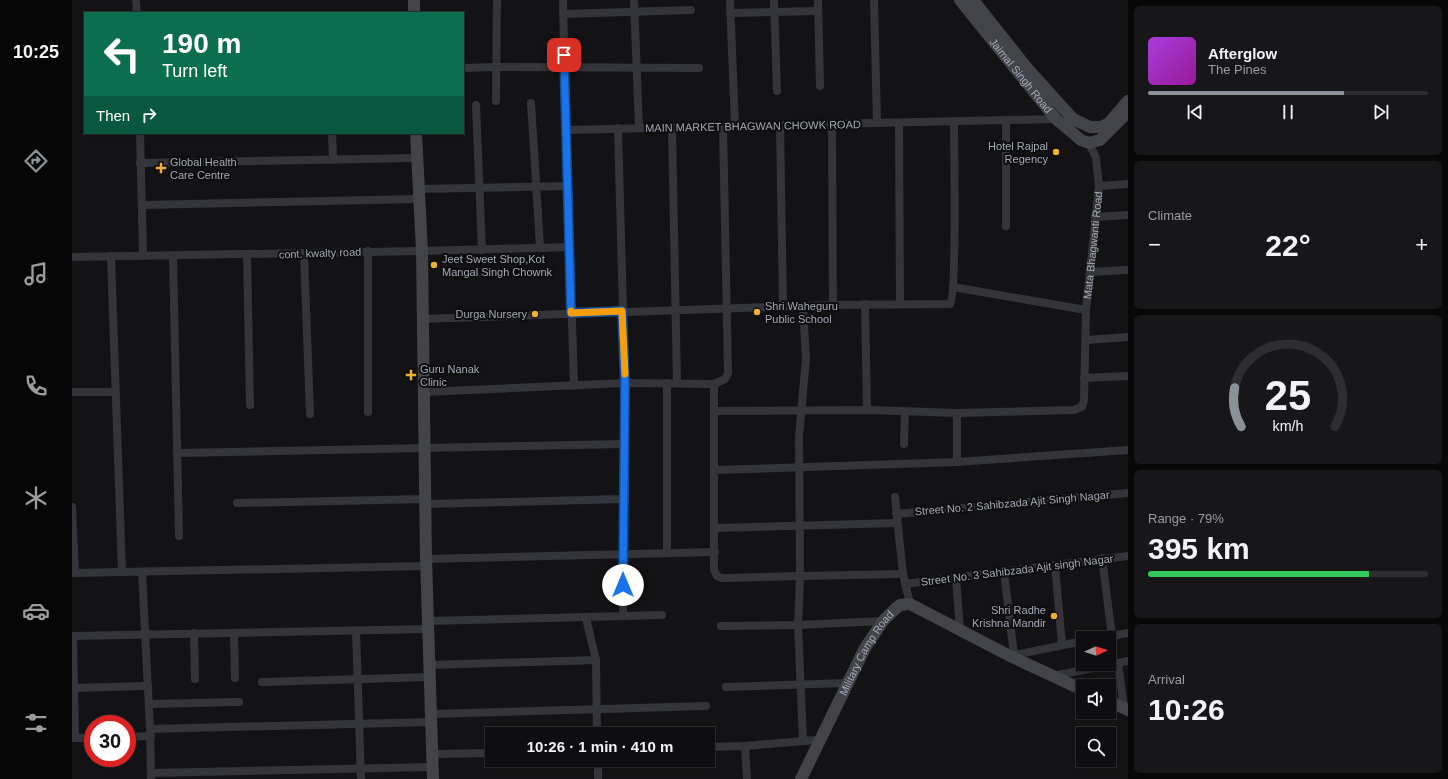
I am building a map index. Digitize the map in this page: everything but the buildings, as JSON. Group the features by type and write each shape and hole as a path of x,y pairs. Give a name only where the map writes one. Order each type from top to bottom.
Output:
{"street":[{"path":"136,0 137,12"},
{"path":"414,0 414,12"},
{"path":"496,101 495,67 497,0"},
{"path":"563,0 574,386"},
{"path":"634,0 639,128"},
{"path":"730,0 735,126"},
{"path":"774,0 777,91"},
{"path":"818,0 820,86"},
{"path":"874,0 877,124"},
{"name":"Jaimal Singh Road","path":"960,0 1056,119 1081,140 1089,143"},
{"path":"973,0 1027,68 1072,119 1090,127 1101,127 1108,123 1128,101"},
{"path":"563,14 634,13 691,10"},
{"path":"730,13 818,11"},
{"path":"464,68 699,68"},
{"path":"531,103 540,247"},
{"path":"476,105 482,250"},
{"path":"1089,143 1100,140 1128,112"},
{"name":"MAIN MARKET BHAGWAN CHOWK ROAD","path":"566,130 1056,119"},
{"path":"1006,120 1006,226"},
{"path":"422,318 622,311 725,310 865,304 950,304 952,302 953,287 954,121"},
{"path":"899,123 900,304"},
{"path":"832,124 833,305"},
{"path":"780,125 783,307"},
{"path":"424,392 625,384 714,384 725,379 728,373 725,310 724,126"},
{"path":"618,128 625,384 623,616"},
{"path":"672,128 677,383"},
{"path":"140,134 143,254"},
{"path":"332,134 333,160"},
{"path":"416,134 422,251 426,562 433,779"},
{"name":"Mata Bhagwanti Road","path":"956,413 1074,410 1082,407 1084,400 1086,310 1099,186 1096,158 1089,143"},
{"path":"140,164 417,158"},
{"path":"1099,186 1128,184"},
{"path":"142,205 418,194 480,188 568,186"},
{"path":"1095,217 1128,215"},
{"name":"cont. kwalty road","path":"72,257 143,254 304,254 482,250 569,246"},
{"path":"368,252 368,412"},
{"path":"247,254 250,405"},
{"path":"304,254 310,414"},
{"path":"174,255 179,536"},
{"path":"111,256 122,572"},
{"path":"1090,272 1128,270"},
{"path":"953,287 1086,310"},
{"path":"865,304 867,410"},
{"path":"803,306 805,374 800,411 800,576 798,625 803,741"},
{"path":"1086,340 1128,338"},
{"path":"1084,378 1128,376"},
{"path":"667,383 667,553"},
{"path":"714,384 714,570 717,576 722,578 903,574"},
{"path":"72,392 115,392"},
{"path":"714,412 867,410 956,413 957,462"},
{"path":"904,444 905,412"},
{"path":"177,453 624,444"},
{"path":"715,470 957,462 1128,450"},
{"name":"Street No. 2 Sahibzada Ajit Singh Nagar","path":"896,514 1128,493"},
{"path":"895,497 903,574 910,604 1076,687"},
{"path":"237,503 624,499"},
{"path":"72,507 74,573 142,572 623,554 715,552"},
{"path":"715,528 897,523"},
{"name":"Street No. 3 Sahibzada Ajit singh Nagar","path":"905,584 1102,558 1128,556"},
{"path":"1102,558 1111,631"},
{"path":"1055,565 1062,645"},
{"path":"142,572 151,733 151,776 360,767 433,767"},
{"path":"1004,572 1012,655"},
{"path":"956,578 960,630"},
{"name":"Military Camp Road","path":"801,779 864,648 883,621 900,606 910,604"},
{"path":"74,738 73,636 356,631 428,625 662,615"},
{"path":"586,618 596,660 597,727"},
{"path":"721,626 798,625 883,621"},
{"path":"356,631 361,779"},
{"path":"194,633 195,679"},
{"path":"234,633 235,678"},
{"path":"1116,635 1128,633"},
{"path":"1012,655 1076,642"},
{"path":"262,682 358,679 430,672 596,660"},
{"path":"1053,676 1128,661"},
{"path":"1118,663 1126,709"},
{"path":"726,687 847,683"},
{"path":"73,688 148,686"},
{"path":"149,704 239,702"},
{"path":"1116,704 1126,709"},
{"path":"136,736 151,733 432,718 706,706"},
{"path":"715,747 746,746 815,740"},
{"path":"746,746 747,779"},
{"path":"433,754 485,753"},
{"path":"598,767 598,779"}],"slow traffic":[{"path":"571,311 571,313 622,311 625,374"}],"place":[{"name":"Hotel Rajpal Regency","path":"1056,152"},
{"name":"Global Health Care Centre","path":"161,168"},
{"name":"Jeet Sweet Shop,Kot Mangal Singh Chownk","path":"434,265"},
{"name":"Shri Waheguru Public School","path":"757,312"},
{"name":"Durga Nursery","path":"535,314"},
{"name":"Guru Nanak Clinic","path":"411,375"},
{"name":"Shri Radhe Krishna Mandir","path":"1054,616"}],"route":[{"path":"564,55 571,313 622,311 625,384 623,585"}]}
